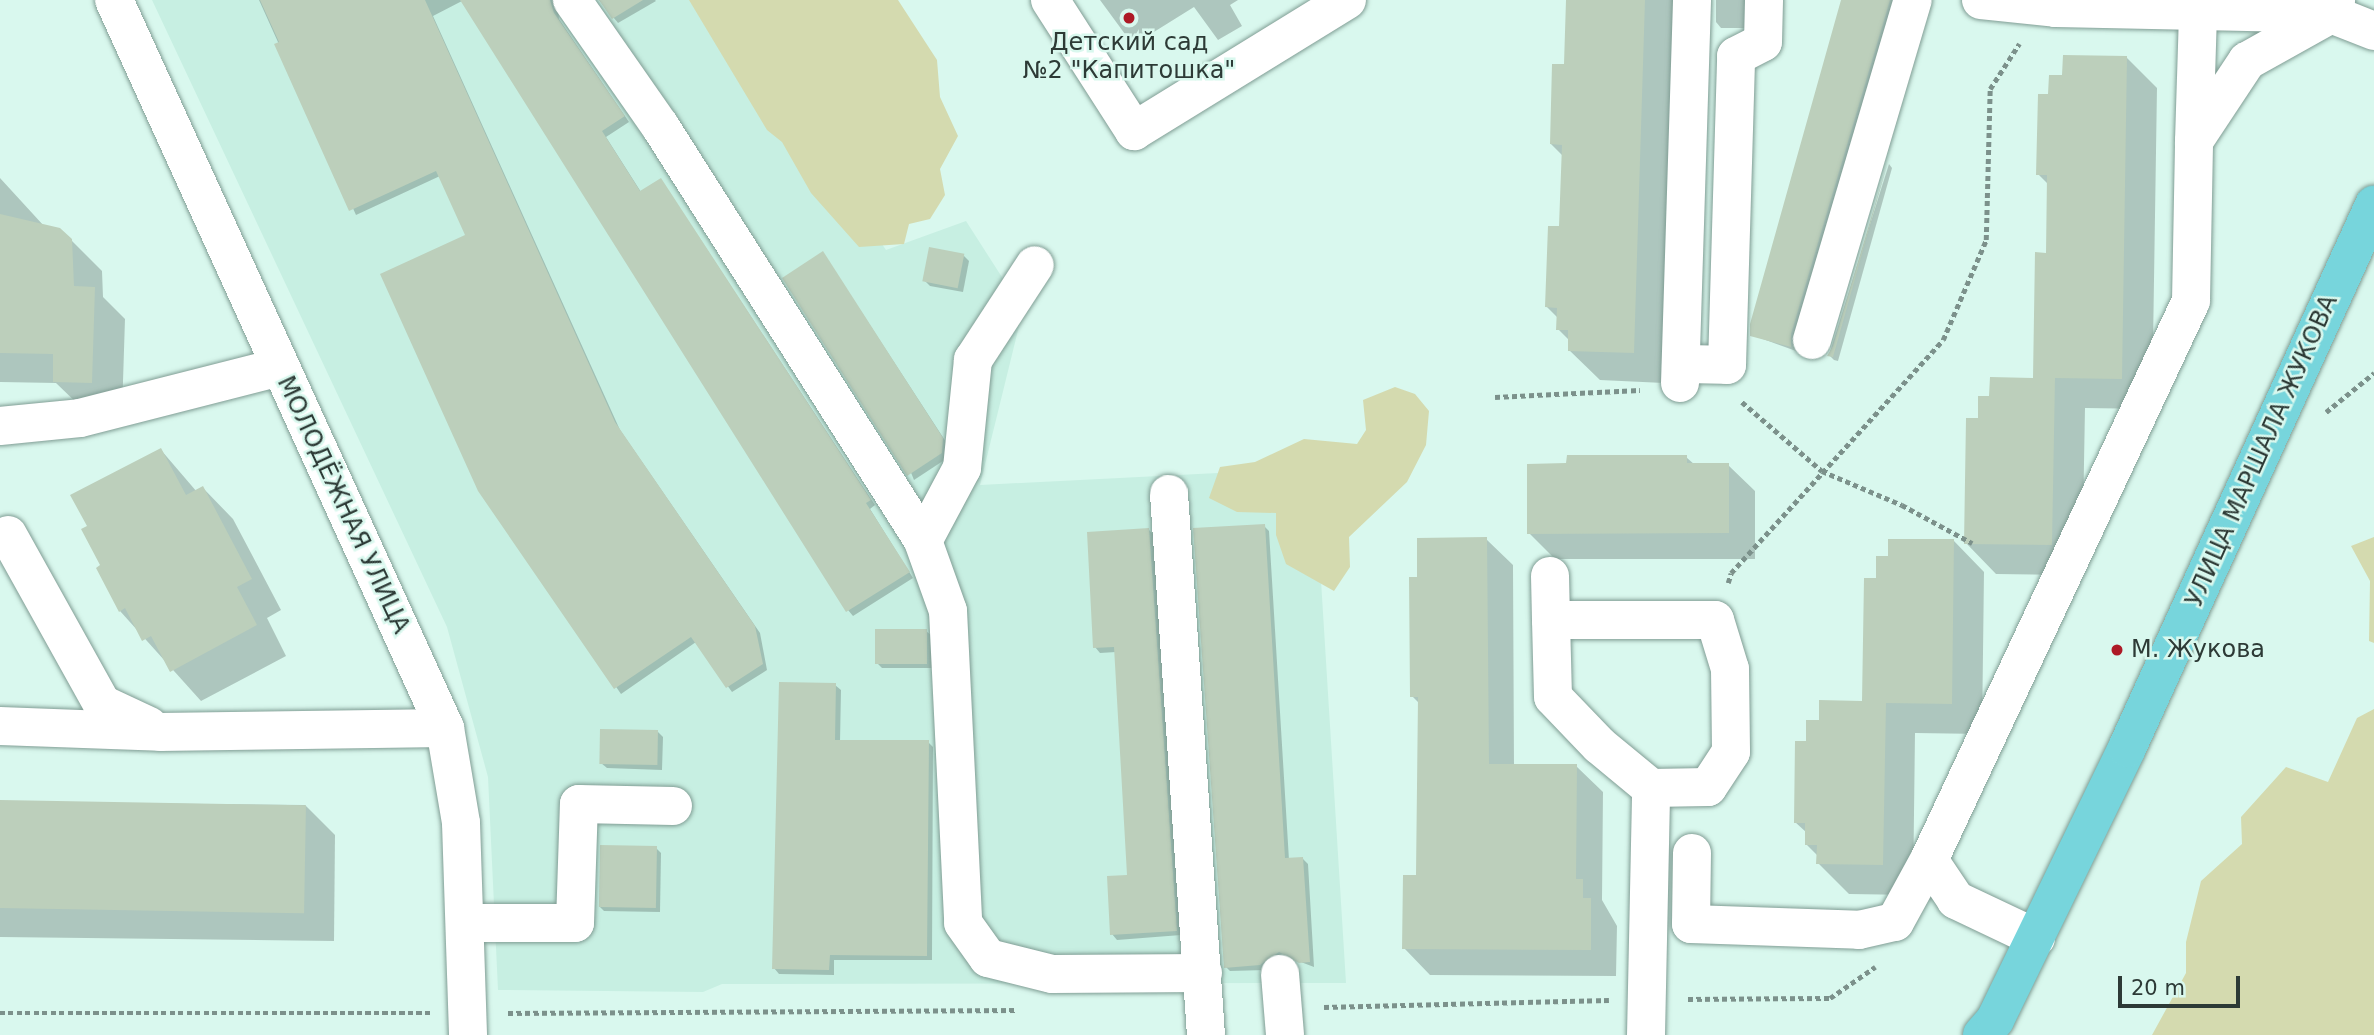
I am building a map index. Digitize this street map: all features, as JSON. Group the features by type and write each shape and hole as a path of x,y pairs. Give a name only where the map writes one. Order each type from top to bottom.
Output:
{"main road":[{"name":"УЛИЦА МАРШАЛА ЖУКОВА","path":"1982,1035 1995,1020 2036,938 2374,205"}],"street":[{"name":"МОЛОДЁЖНАЯ УЛИЦА","path":"114,0 445,728 461,823 467,923 467,1024"},
{"path":"572,0 660,126 923,541 948,611 963,923 988,958 1052,974 1203,973"},
{"path":"1050,0 1134,131 1347,0"},
{"path":"1692,0 1681,373 1727,365 1736,55 1763,42 1764,0"},
{"path":"1812,340 1913,0"},
{"path":"1981,0 2198,12 2334,7 2374,31"},
{"path":"2194,141 2247,61 2334,7"},
{"path":"1692,853 1690,924 1858,930 1895,922 1929,860 2191,301 2198,12"},
{"path":"923,541 962,468 973,360 1035,265"},
{"path":"0,426 80,418 281,367"},
{"path":"1169,494 1206,1035"},
{"path":"8,535 102,704 160,732"},
{"path":"1550,576 1551,620 1553,697 1599,746 1651,788 1707,787 1731,752 1730,669 1715,620 1551,620"},
{"path":"0,726 160,732 445,728"},
{"path":"1646,1017 1651,788"},
{"path":"467,923 575,923 579,804 673,806"},
{"path":"1929,860 1956,900 2036,938"}],"path":[{"path":"1715,620 1731,573 1943,340 1986,240 1990,89 2037,16 2051,4"},
{"path":"1495,397 1527,392 1664,390 1681,373 1734,396 1822,471 1902,505 1972,543"},
{"path":"1283,1006 1646,1017 1830,998 1872,972 1895,922"},
{"path":"0,1013 467,1024 1026,1009"}],"shaded area":[{"path":"152,0 715,0 886,250 966,221 1023,310 980,485 1314,468 1346,983 722,984 703,992 498,990 488,777 447,627"},
{"path":"689,0 898,0 937,60 940,97 958,136 940,169 945,195 930,219 909,224 904,244 859,247 811,193 782,142 767,130"},
{"path":"1395,387 1415,394 1429,411 1426,445 1407,482 1349,537 1350,567 1334,591 1286,564 1276,535 1276,513 1237,512 1209,498 1220,467 1255,462 1304,439 1357,444 1366,430 1363,400"},
{"path":"2374,537 2374,643 2369,641 2370,581 2351,546"},
{"path":"2374,709 2374,1035 2152,1035 2186,973 2186,942 2201,881 2242,844 2241,817 2286,767 2328,782 2357,718"}],"building":[{"path":"260,0 425,0 615,422 755,626 763,664 726,688 691,637 614,689 478,491 380,274 465,235 436,171 349,211 274,44 279,42"},
{"path":"460,0 550,0 554,13 625,116 602,131 640,191 661,178 871,500 866,503 910,572 846,612"},
{"path":"599,0 643,0 612,19"},
{"path":"1566,0 1645,0 1634,353 1568,351 1568,330 1556,330 1557,308 1545,307 1548,226 1559,226 1562,145 1550,144 1552,64 1564,64"},
{"path":"1841,0 1890,0 1791,334 1791,347 1750,336 1750,324"},
{"path":"2063,55 2127,56 2122,379 2055,378 2052,545 1964,544 1966,418 1978,418 1978,396 1989,396 1990,377 2033,378 2035,252 2046,253 2047,175 2036,175 2038,94 2048,94 2049,75 2062,75"},
{"path":"1888,161 1833,357 1827,356 1833,346"},
{"path":"0,214 60,228 72,239 74,286 95,287 92,383 53,382 53,354 0,353"},
{"path":"929,247 964,254 958,288 922,281"},
{"path":"823,251 943,438 942,453 907,476 782,278"},
{"path":"161,448 186,495 203,486 252,579 237,587 257,625 170,672 151,636 142,641 125,608 119,612 96,568 100,565 81,529 87,526 70,495"},
{"path":"1567,455 1687,455 1687,463 1729,463 1729,533 1527,534 1527,464 1566,463"},
{"path":"1265,524 1285,858 1303,857 1310,962 1299,963 1279,952 1260,965 1224,968 1193,528"},
{"path":"1149,528 1177,931 1110,935 1107,876 1127,875 1114,647 1093,648 1087,532"},
{"path":"1487,537 1489,764 1577,764 1576,879 1583,879 1583,898 1591,898 1591,950 1402,949 1403,875 1416,875 1418,697 1410,697 1409,577 1417,577 1417,538"},
{"path":"1888,539 1954,539 1952,704 1886,703 1883,865 1816,864 1817,845 1805,845 1805,823 1794,823 1795,741 1806,741 1806,720 1819,720 1819,700 1862,701 1864,578 1876,578 1876,556 1888,556"},
{"path":"875,629 927,629 927,664 875,664"},
{"path":"779,682 836,683 835,740 929,740 927,956 830,955 829,970 772,969"},
{"path":"600,729 658,730 657,765 599,764"},
{"path":"0,800 306,805 304,913 0,908"},
{"path":"600,845 657,846 656,908 599,907"}],"place":[{"name":"Детский сад №2 \"Капитошка\"","path":"1129,18"},
{"name":"М. Жукова","path":"2117,650"}]}
